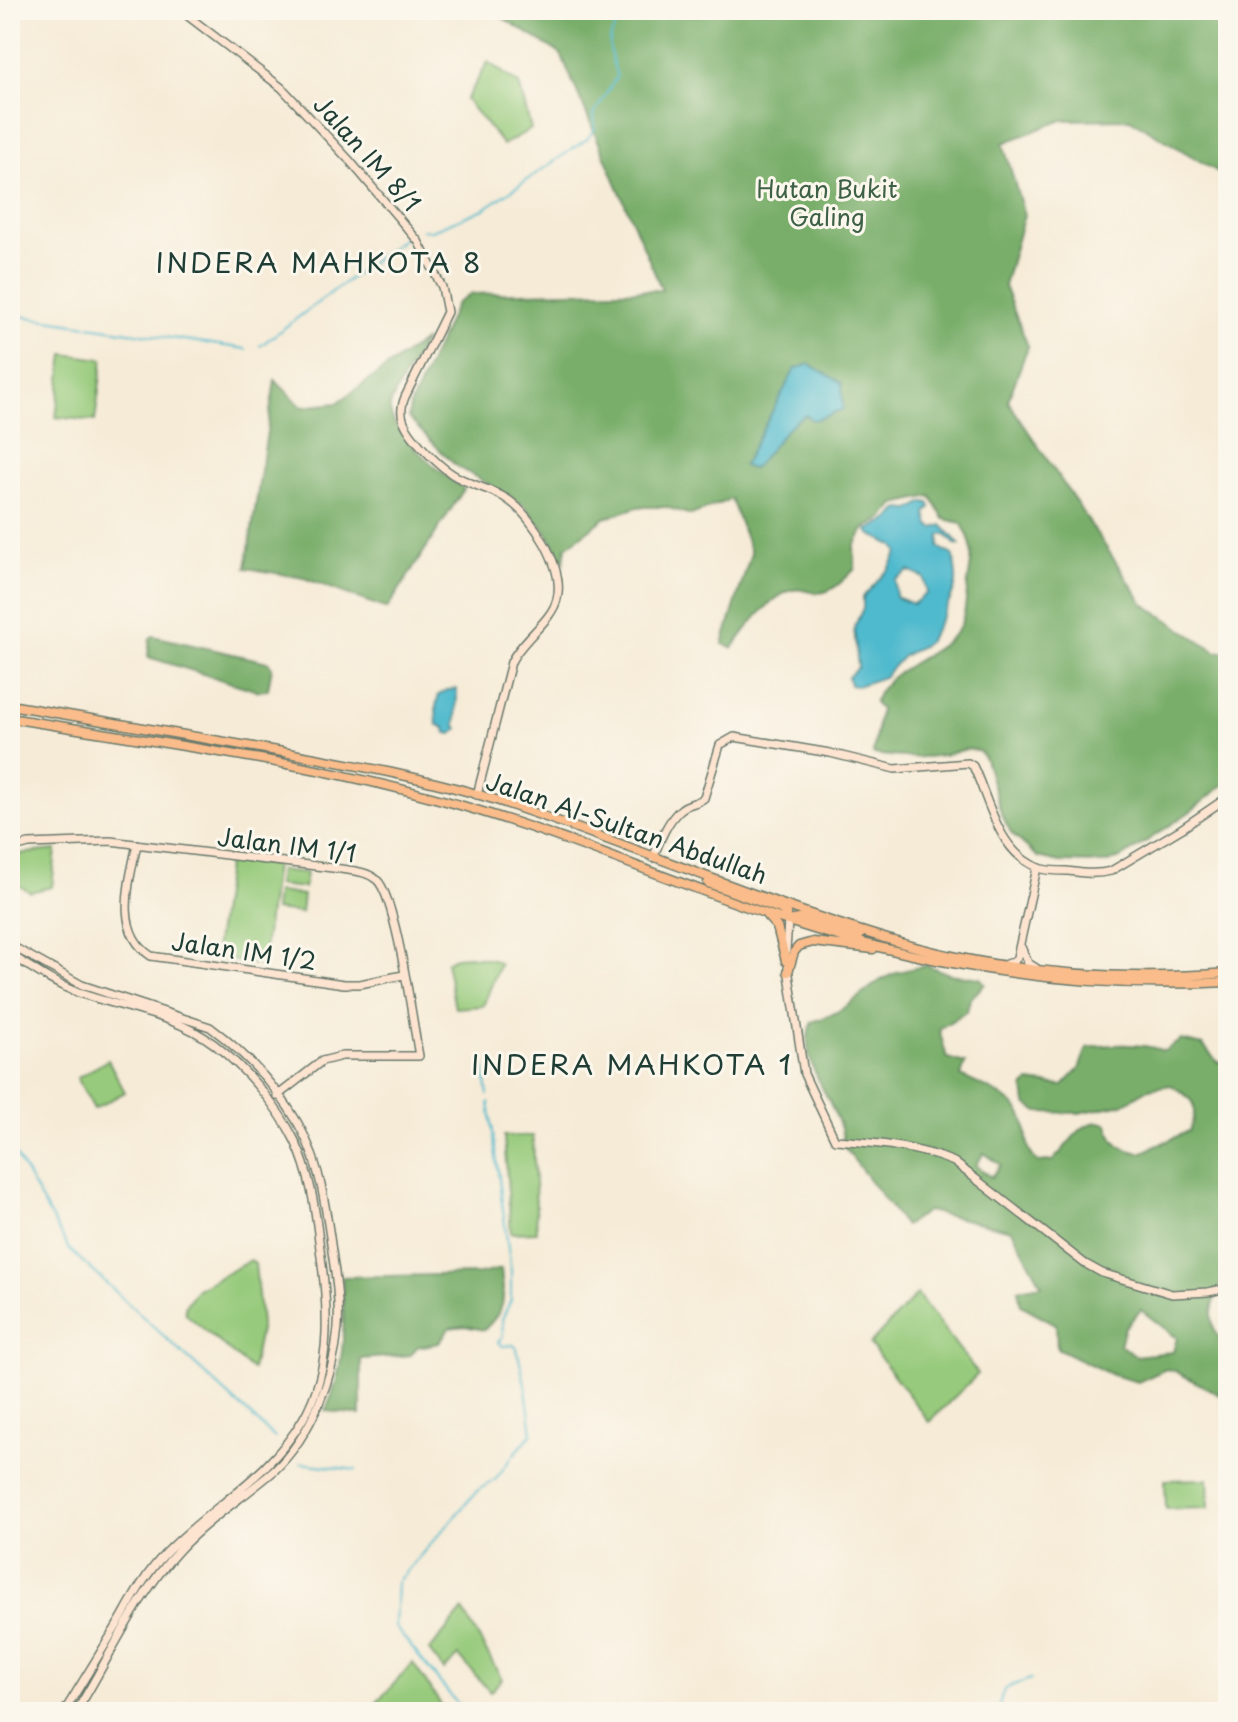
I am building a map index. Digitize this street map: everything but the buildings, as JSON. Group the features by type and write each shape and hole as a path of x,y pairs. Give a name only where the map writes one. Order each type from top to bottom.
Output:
{"main road":[{"name":"Jalan Al-Sultan Abdullah","path":"10,705 370,768 477,795 917,951 1037,977 1137,984 1228,982"},
{"name":"Jalan Al-Sultan Abdullah","path":"10,718 374,780 540,829 788,921"},
{"path":"653,858 686,875 780,909 786,913 788,921 803,918 917,951"},
{"path":"762,912 777,927 786,961"},
{"path":"788,972 799,946 813,942 917,951"},
{"name":"Jalan Al-Sultan Abdullah","path":"917,951 1039,970 1100,975 1179,977 1228,973"}],"street":[{"name":"Jalan IM 8/1","path":"180,10 282,88 418,241 442,287 447,312 405,397 401,412 403,422 410,433 451,473 517,507 532,524 555,567 559,580 557,600 548,615 518,648 511,662 477,795"},
{"path":"653,858 675,815 687,805 704,798 720,745 734,737 830,753 895,769 968,763 979,777 996,825 1025,860 1037,868 1099,874 1111,871 1228,797"},
{"name":"Jalan IM 1/1","path":"10,849 29,844 110,841 366,873 378,881 388,898 419,1056 342,1056 322,1061 278,1095"},
{"name":"Jalan IM 1/2","path":"137,844 126,915 143,949 151,956 344,984 360,984 403,975"},
{"path":"1004,965 1016,960 1037,868"},
{"path":"788,921 786,961 804,1074 835,1140 908,1148 954,1162 1084,1263 1102,1273 1172,1294 1228,1288"},
{"path":"10,945 82,985 210,1027 237,1049 278,1095 307,1139 322,1182 338,1305 338,1329 327,1378 316,1410 285,1460 191,1538 168,1562 148,1590 76,1712"},
{"path":"1020,945 1028,963 1039,970"},
{"path":"10,954 77,992 164,1020 204,1037 248,1077 296,1144 311,1185 326,1294 324,1356 314,1396 301,1421 272,1462 163,1556 137,1592 64,1712"},
{"path":"269,1103 278,1095"}],"green space":[{"name":"Hutan Bukit Galing","path":"490,10 1228,10 1228,178 1130,119 1062,120 1003,143 1024,215 1004,286 1028,346 1008,401 1144,604 1217,652 1228,651 1228,781 1191,811 1123,857 1106,863 1060,862 1038,857 1012,834 1002,816 985,759 980,752 966,749 917,757 873,754 880,709 874,703 879,692 898,673 936,649 957,631 964,614 971,545 961,523 944,519 931,496 895,504 881,520 865,528 854,547 855,569 841,583 825,592 798,589 785,593 759,614 733,648 723,644 751,553 731,499 691,515 666,507 637,507 605,518 566,547 564,562 545,530 524,505 455,465 408,418 410,406 456,304 470,294 662,290 561,54"},
{"path":"488,62 519,84 531,129 503,145 466,100"},
{"path":"425,340 395,393 390,407 392,417 419,452 464,489 387,609 304,578 246,568 275,380 302,407 337,403"},
{"path":"64,354 103,359 95,421 56,417"},
{"path":"153,636 268,662 272,667 268,689 258,691 148,657 150,638"},
{"path":"56,850 52,887 30,892 10,880 10,855"},
{"path":"228,859 275,865 262,965 214,958"},
{"path":"279,870 306,873 304,888 277,885"},
{"path":"276,892 303,895 301,913 274,910"},
{"path":"470,956 500,964 483,1006 455,1008 446,962 455,957"},
{"path":"927,965 949,974 980,978 985,984 970,999 967,1011 939,1029 947,1058 965,1063 961,1076 1014,1105 1024,1120 1029,1148 1038,1162 1052,1161 1083,1128 1099,1122 1108,1124 1112,1137 1119,1145 1141,1153 1189,1131 1194,1115 1193,1104 1171,1085 1149,1089 1123,1104 1079,1113 1038,1112 1026,1104 1024,1088 1029,1082 1063,1086 1079,1069 1087,1048 1126,1045 1164,1051 1181,1040 1203,1045 1217,1062 1228,1063 1228,1281 1221,1282 1212,1317 1216,1332 1228,1349 1228,1399 1175,1371 1166,1369 1138,1382 1112,1375 1057,1348 1056,1324 1021,1305 1018,1289 1042,1285 1012,1230 927,1211 905,1226 844,1147 836,1115 809,1054 808,1038 812,1022 841,1010 878,982 896,973","holes":["984,1153 1001,1165 991,1177 976,1165","1141,1310 1177,1338 1173,1352 1135,1356 1120,1345 1125,1327"]},
{"path":"108,1060 125,1092 94,1109 77,1078"},
{"path":"504,1136 533,1136 537,1232 511,1233"},
{"path":"251,1260 255,1264 261,1324 252,1370 186,1314 185,1306 197,1289"},
{"path":"501,1269 503,1302 484,1330 465,1326 449,1328 439,1343 417,1347 411,1355 361,1359 361,1415 325,1411 340,1362 342,1277 480,1274"},
{"path":"917,1294 978,1374 929,1422 870,1344"},
{"path":"1208,1479 1209,1508 1166,1509 1165,1480"},
{"path":"463,1610 502,1679 490,1692 459,1656 444,1670 429,1651"},
{"path":"413,1663 446,1712 368,1712"}],"water":[{"path":"809,364 842,383 843,409 812,420 806,415 798,419 752,469 743,466 795,369"},
{"path":"924,502 929,503 931,507 926,513 929,525 934,528 942,525 960,545 945,534 940,535 939,547 954,556 954,589 927,643 903,656 884,677 857,686 850,685 848,677 858,667 854,628 863,608 863,597 889,569 898,552 894,546 868,530 890,519 899,509 910,510","holes":["909,571 924,578 927,593 913,604 896,597 895,580"]},
{"path":"457,689 458,729 452,734 446,733 445,728 437,724 436,706 439,695"}],"waterway":[{"path":"423,230 432,230 484,209 587,139 595,129 594,114 617,76 610,48 612,33 631,10"},
{"path":"260,346 404,238"},
{"path":"10,318 20,316 246,349"},
{"path":"483,1059 488,1095"},
{"path":"489,1102 511,1271 511,1300 502,1319 503,1336 498,1342 502,1346 514,1345 517,1349 532,1433 514,1455"},
{"path":"10,1145 69,1249 275,1438"},
{"path":"464,1712 395,1627 397,1582 478,1490 495,1480 512,1457"},
{"path":"301,1463 356,1470"},
{"path":"999,1712 1001,1697 1007,1688 1031,1679"}],"district":[{"name":"INDERA MAHKOTA 8","path":"319,261"},
{"name":"INDERA MAHKOTA 1","path":"632,1063"}]}
